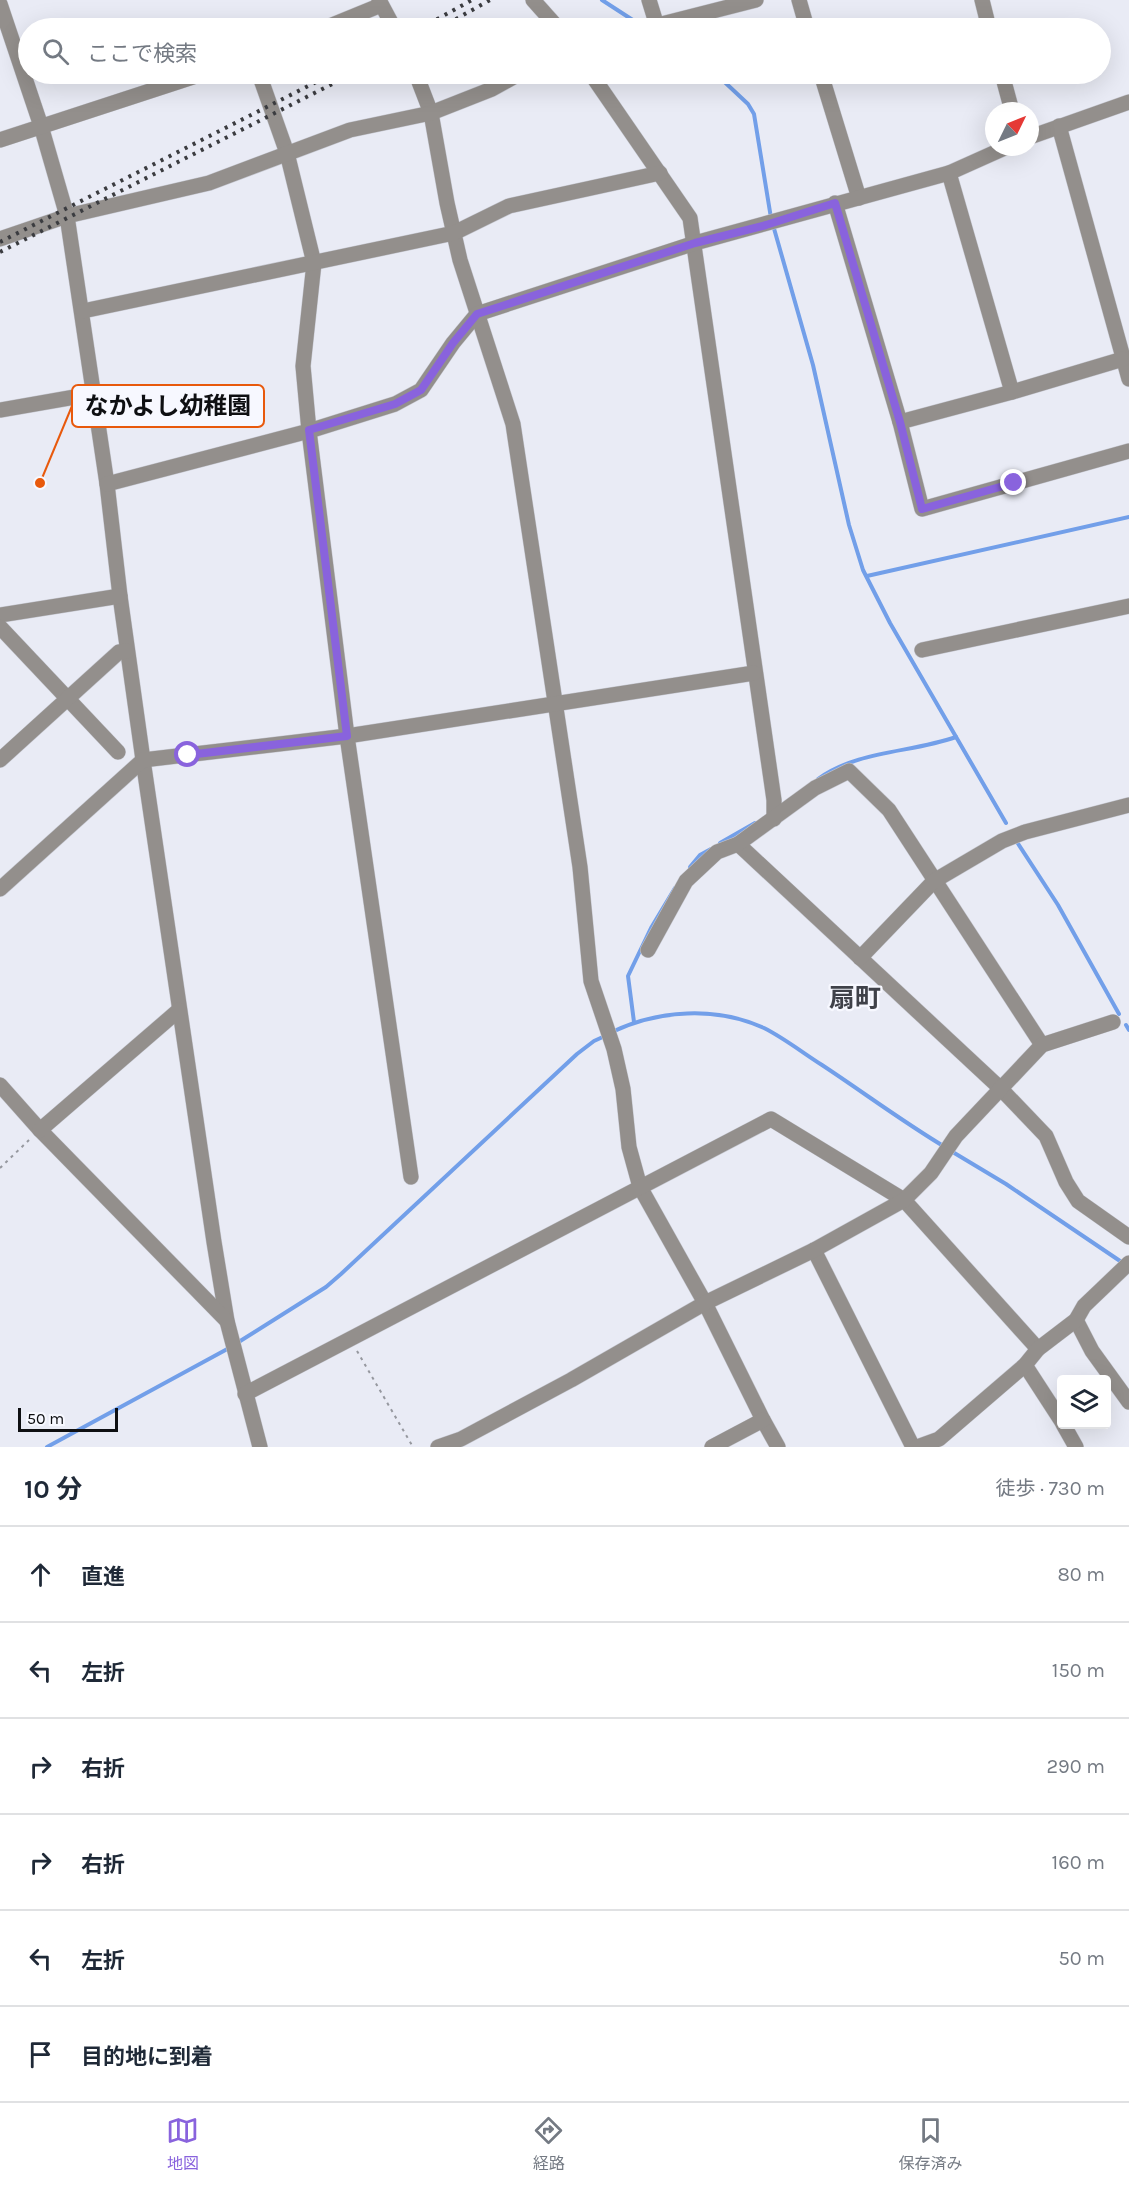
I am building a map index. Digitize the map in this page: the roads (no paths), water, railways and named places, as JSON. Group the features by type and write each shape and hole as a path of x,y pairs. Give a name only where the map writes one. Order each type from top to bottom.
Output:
{"street":[{"path":"533,0 549,18"},
{"path":"649,0 651,18"},
{"path":"688,18 753,0"},
{"path":"799,0 804,18"},
{"path":"982,0 986,18"},
{"path":"347,18 380,3 388,18"},
{"path":"0,4 18,58"},
{"path":"27,84 67,216 83,311 92,394 107,484 127,651 227,1321 260,1447"},
{"path":"0,140 171,84"},
{"path":"263,84 287,153 314,263 303,366 309,430 347,736 411,1178"},
{"path":"420,84 431,113 460,260 513,424 580,867 591,981 614,1049 623,1089 630,1148 640,1187 705,1303 778,1447"},
{"path":"0,239 67,216 209,183 350,130 431,113 501,84"},
{"path":"598,84 690,218 774,800 774,819"},
{"path":"824,84 859,198"},
{"path":"1005,84 1010,102"},
{"path":"1039,134 1129,102"},
{"path":"1059,126 1129,379"},
{"path":"107,484 309,430 395,404 421,390 453,343 477,314 695,243 949,173 987,156"},
{"path":"83,311 454,233 509,206 660,173"},
{"path":"949,173 1012,392"},
{"path":"835,203 900,422 922,509 1129,451"},
{"path":"900,422 1012,392 1123,358"},
{"path":"0,410 92,394"},
{"path":"0,615 120,596"},
{"path":"922,650 1129,606"},
{"path":"0,627 118,752"},
{"path":"0,760 119,652 127,651"},
{"path":"0,889 143,760 347,736 754,673"},
{"path":"648,950 686,881 717,852 738,844 815,788 849,771 889,810 1042,1045"},
{"path":"860,958 934,881 1002,841 1025,832 1129,805"},
{"path":"738,844 1001,1089 1046,1136 1066,1182 1078,1202 1129,1237"},
{"path":"40,1130 179,1010"},
{"path":"438,1447 461,1439 705,1303 814,1250 904,1200 932,1173 956,1136 1042,1045 1113,1022"},
{"path":"0,1085 40,1130 227,1321"},
{"path":"245,1394 771,1119 904,1200 1038,1349"},
{"path":"814,1250 915,1447 939,1438 1024,1365 1129,1263"},
{"path":"1080,1313 1092,1351 1129,1402"},
{"path":"1024,1365 1057,1415"},
{"path":"712,1447 763,1420"},
{"path":"1066,1429 1076,1447"}],"waterway":[{"path":"602,0 630,18"},
{"path":"727,84 748,104 754,114 771,218"},
{"path":"773,225 813,365 849,525 863,570 890,623 1006,823"},
{"path":"867,576 1129,517"},
{"path":"818,779 850,762 956,737"},
{"path":"720,843 755,823"},
{"path":"1017,842 1058,905 1119,1014"},
{"path":"690,867 700,855 711,849"},
{"path":"634,1022 628,976 651,928 675,888"},
{"path":"612,1032 648,1019 668,1015 707,1014 746,1021 779,1036 945,1147"},
{"path":"1126,1025 1129,1030"},
{"path":"237,1343 326,1287 577,1054 605,1036"},
{"path":"951,1151 1006,1184 1123,1263"},
{"path":"47,1447 231,1347"}],"railway":[{"path":"439,18 472,0"},
{"path":"458,18 490,0"},
{"path":"0,242 312,84"},
{"path":"0,252 332,84"}],"place":[{"name":"なかよし幼稚園","path":"40,483"}],"district":[{"name":"扇町","path":"855,998"}]}
